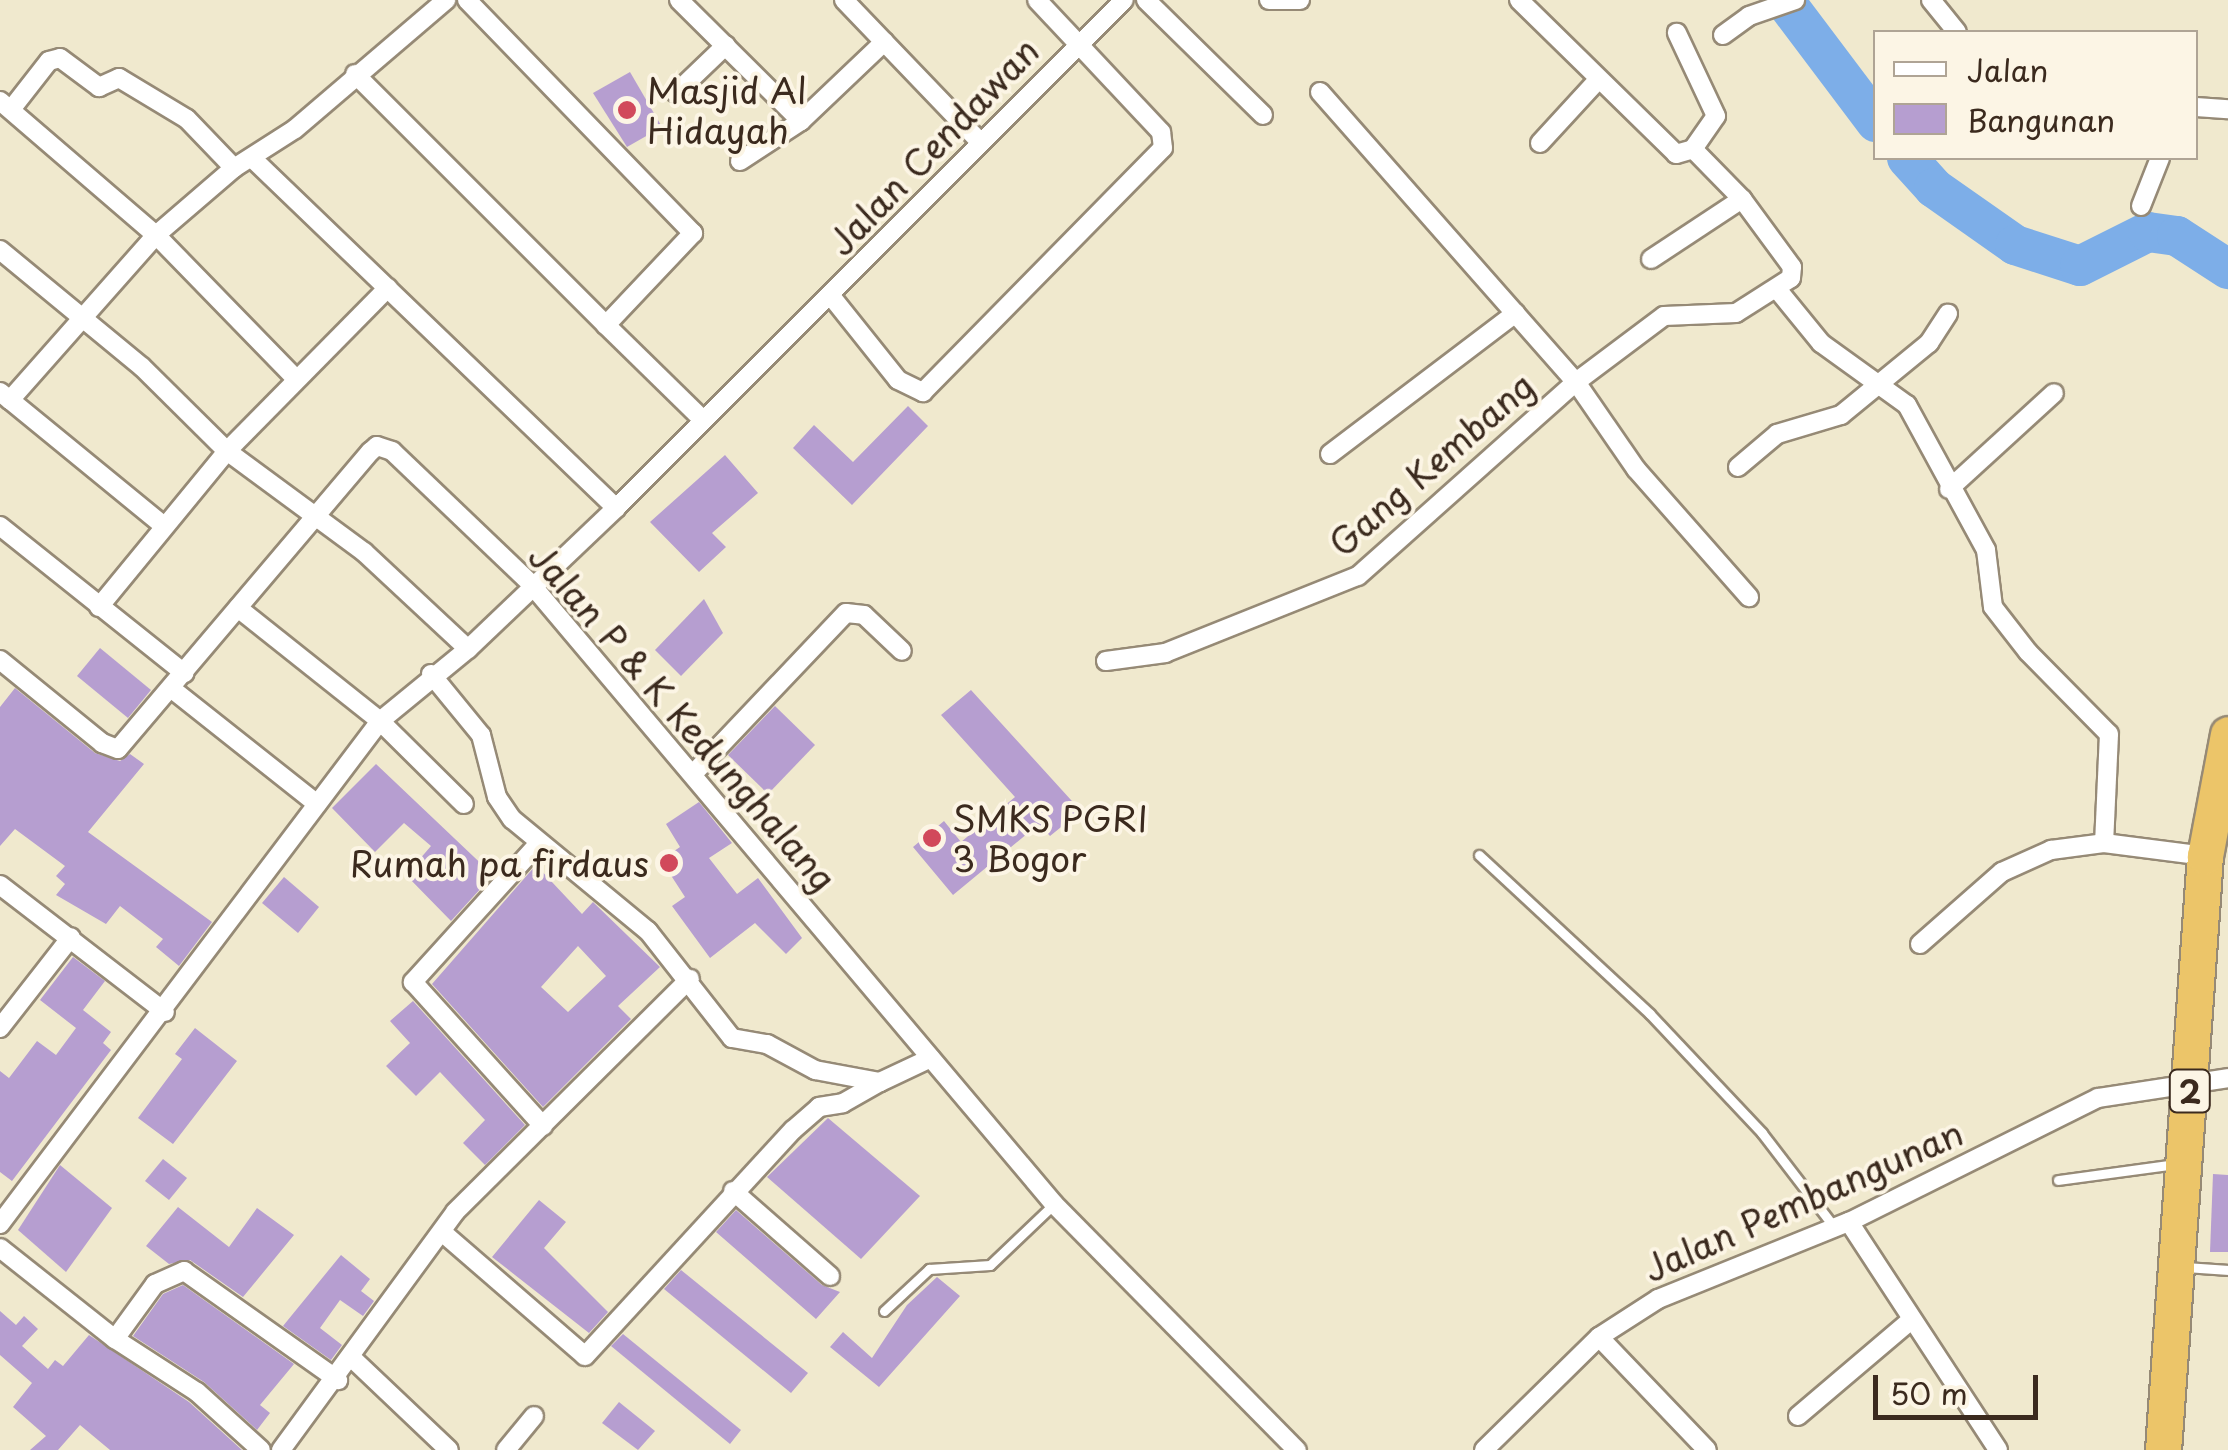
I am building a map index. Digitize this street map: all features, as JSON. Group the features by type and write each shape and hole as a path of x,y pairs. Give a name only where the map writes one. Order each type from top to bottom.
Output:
{"highway":[{"name":"2","path":"2163,1450 2205,856 2228,734"}],"street":[{"path":"467,0 693,232 606,324"},
{"path":"679,0 802,121"},
{"path":"844,0 980,142"},
{"path":"831,296 906,386 924,392 943,378 1163,148 1161,132 1036,0"},
{"name":"Jalan Cendawan","path":"0,1224 165,1012 380,720 430,674 468,649 531,584 616,508 1124,0"},
{"path":"1146,0 1263,115"},
{"path":"1269,0 1300,0"},
{"path":"1519,0 1666,150 1676,154 1693,149 1716,116 1677,33"},
{"path":"1931,0 1955,30"},
{"path":"164,526 5,396 156,236 234,168 253,159 442,1"},
{"path":"1723,35 1768,8 1792,1"},
{"path":"740,160 802,121 884,42"},
{"path":"676,93 726,45"},
{"path":"234,168 187,119 119,78 99,87 60,58 50,62 6,104 156,236 296,379"},
{"path":"355,74 702,419"},
{"path":"1540,144 1598,80"},
{"path":"1320,92 1576,382 1636,469 1749,598"},
{"path":"2198,107 2228,109"},
{"path":"1693,149 1742,199 1794,272 1778,289 1821,344 1907,405 1986,550 1993,607 2028,652 2109,734 2104,843"},
{"path":"253,159 616,508"},
{"path":"2141,206 2159,160"},
{"path":"1650,259 1742,199"},
{"path":"0,250 79,319 142,366 227,451 364,552 468,649"},
{"path":"100,607 227,451 388,288"},
{"name":"Gang Kembang","path":"1106,661 1165,652 1358,576 1576,382 1664,316 1726,316 1778,289"},
{"path":"1330,454 1516,313"},
{"path":"1738,467 1777,434 1840,415 1929,343 1948,314"},
{"path":"1949,488 2054,393"},
{"name":"Jalan P & K Kedunghalang","path":"0,660 112,750 126,744 313,514 382,446 531,584 1054,1204 1296,1450"},
{"path":"0,526 184,672"},
{"path":"238,608 380,720 464,804"},
{"path":"693,774 846,612 864,615 902,651"},
{"path":"430,674 482,735 502,806 539,843 648,931 735,1040 766,1044 816,1070 880,1082"},
{"path":"172,689 317,804"},
{"path":"539,843 412,982 543,1126"},
{"path":"1920,944 2019,861 2104,843 2205,856"},
{"path":"0,885 165,1012"},
{"path":"0,1028 71,937"},
{"path":"282,1450 338,1380 442,1232 690,979"},
{"path":"442,1232 585,1356 733,1191 820,1107 844,1103 930,1058"},
{"name":"Jalan Pembangunan","path":"1484,1450 1598,1336 1658,1299 1842,1225 2098,1098 2228,1078"},
{"path":"733,1191 830,1276"},
{"path":"1842,1225 1998,1450"},
{"path":"0,1248 115,1339 196,1392 256,1445"},
{"path":"115,1339 155,1284 184,1272 338,1380"},
{"path":"1798,1416 1910,1322"},
{"path":"1598,1336 1707,1450"},
{"path":"353,1359 449,1450"},
{"path":"506,1450 534,1416"}],"lane":[{"path":"1478,856 1650,1014 1842,1225"},
{"path":"2058,1180 2184,1162"},
{"path":"884,1311 929,1268 990,1265 1054,1204"},
{"path":"2178,1266 2228,1270"}],"building":[{"name":"Masjid Al Hidayah","path":"630,72 662,127 627,147 593,93"},
{"path":"908,406 928,426 852,505 793,448 814,425 853,462"},
{"path":"725,455 758,493 712,533 726,547 699,572 650,522"},
{"path":"704,599 723,633 681,676 655,650"},
{"path":"100,648 151,690 128,718 77,676"},
{"path":"15,688 95,753 120,761 130,754 144,764 88,832 212,922 179,966 156,947 163,939 120,906 106,924 56,895 65,884 56,876 65,866 15,829 0,846 0,707"},
{"path":"971,690 1081,811 1050,836 1039,824 953,895 913,847 944,821 961,842 1015,797 941,715"},
{"path":"775,706 815,745 768,794 728,755"},
{"path":"376,764 493,875 451,921 406,875 431,846 404,823 375,852 332,808"},
{"path":"699,802 732,843 709,858 737,894 758,878 802,938 786,954 755,923 710,958 672,906 685,897 661,860 680,847 666,824"},
{"path":"536,865 582,914 593,902 660,967 618,1006 631,1019 543,1107 432,984","holes":["578,946 606,976 568,1012 541,987"]},
{"path":"284,877 319,907 298,933 262,903"},
{"path":"73,957 105,981 83,1010 111,1032 103,1043 111,1050 12,1181 0,1172 0,1071 9,1078 37,1041 56,1055 76,1028 40,1000"},
{"path":"413,1001 525,1125 485,1165 463,1143 485,1120 440,1072 416,1096 386,1066 410,1043 390,1021"},
{"path":"195,1028 237,1061 173,1144 138,1118 182,1059 175,1054"},
{"path":"828,1118 920,1196 861,1259 767,1177"},
{"path":"163,1159 187,1178 169,1200 145,1181"},
{"path":"60,1165 112,1208 66,1272 18,1230"},
{"path":"2213,1174 2228,1175 2228,1252 2210,1252"},
{"path":"539,1200 566,1222 544,1248 608,1312 589,1333 492,1257"},
{"path":"178,1207 229,1247 257,1208 294,1235 243,1297 190,1260 169,1264 146,1246"},
{"path":"736,1210 822,1285 840,1292 816,1319 716,1232"},
{"path":"341,1255 370,1279 361,1291 374,1301 363,1316 340,1300 320,1328 342,1345 331,1360 283,1326"},
{"path":"681,1270 808,1373 791,1393 664,1289"},
{"path":"937,1277 960,1296 879,1387 830,1347 843,1332 872,1358 907,1305"},
{"path":"183,1285 294,1364 260,1405 270,1413 257,1430 204,1382 133,1336 163,1294"},
{"path":"0,1311 16,1325 24,1316 38,1329 22,1346 48,1369 55,1360 63,1366 89,1335 189,1402 242,1450 110,1450 80,1425 58,1450 30,1450 46,1436 13,1407 32,1383 0,1355"},
{"path":"623,1334 741,1430 730,1444 611,1346"},
{"path":"619,1402 655,1431 638,1450 602,1423"}],"waterway":[{"path":"1784,0 1873,118"},
{"path":"1909,160 1934,188 2015,245 2080,266 2148,232 2177,236 2228,269"}],"place":[{"name":"Masjid Al Hidayah","path":"627,110"},
{"name":"SMKS PGRI 3 Bogor","path":"932,838"},
{"name":"Rumah pa firdaus","path":"669,863"}]}
